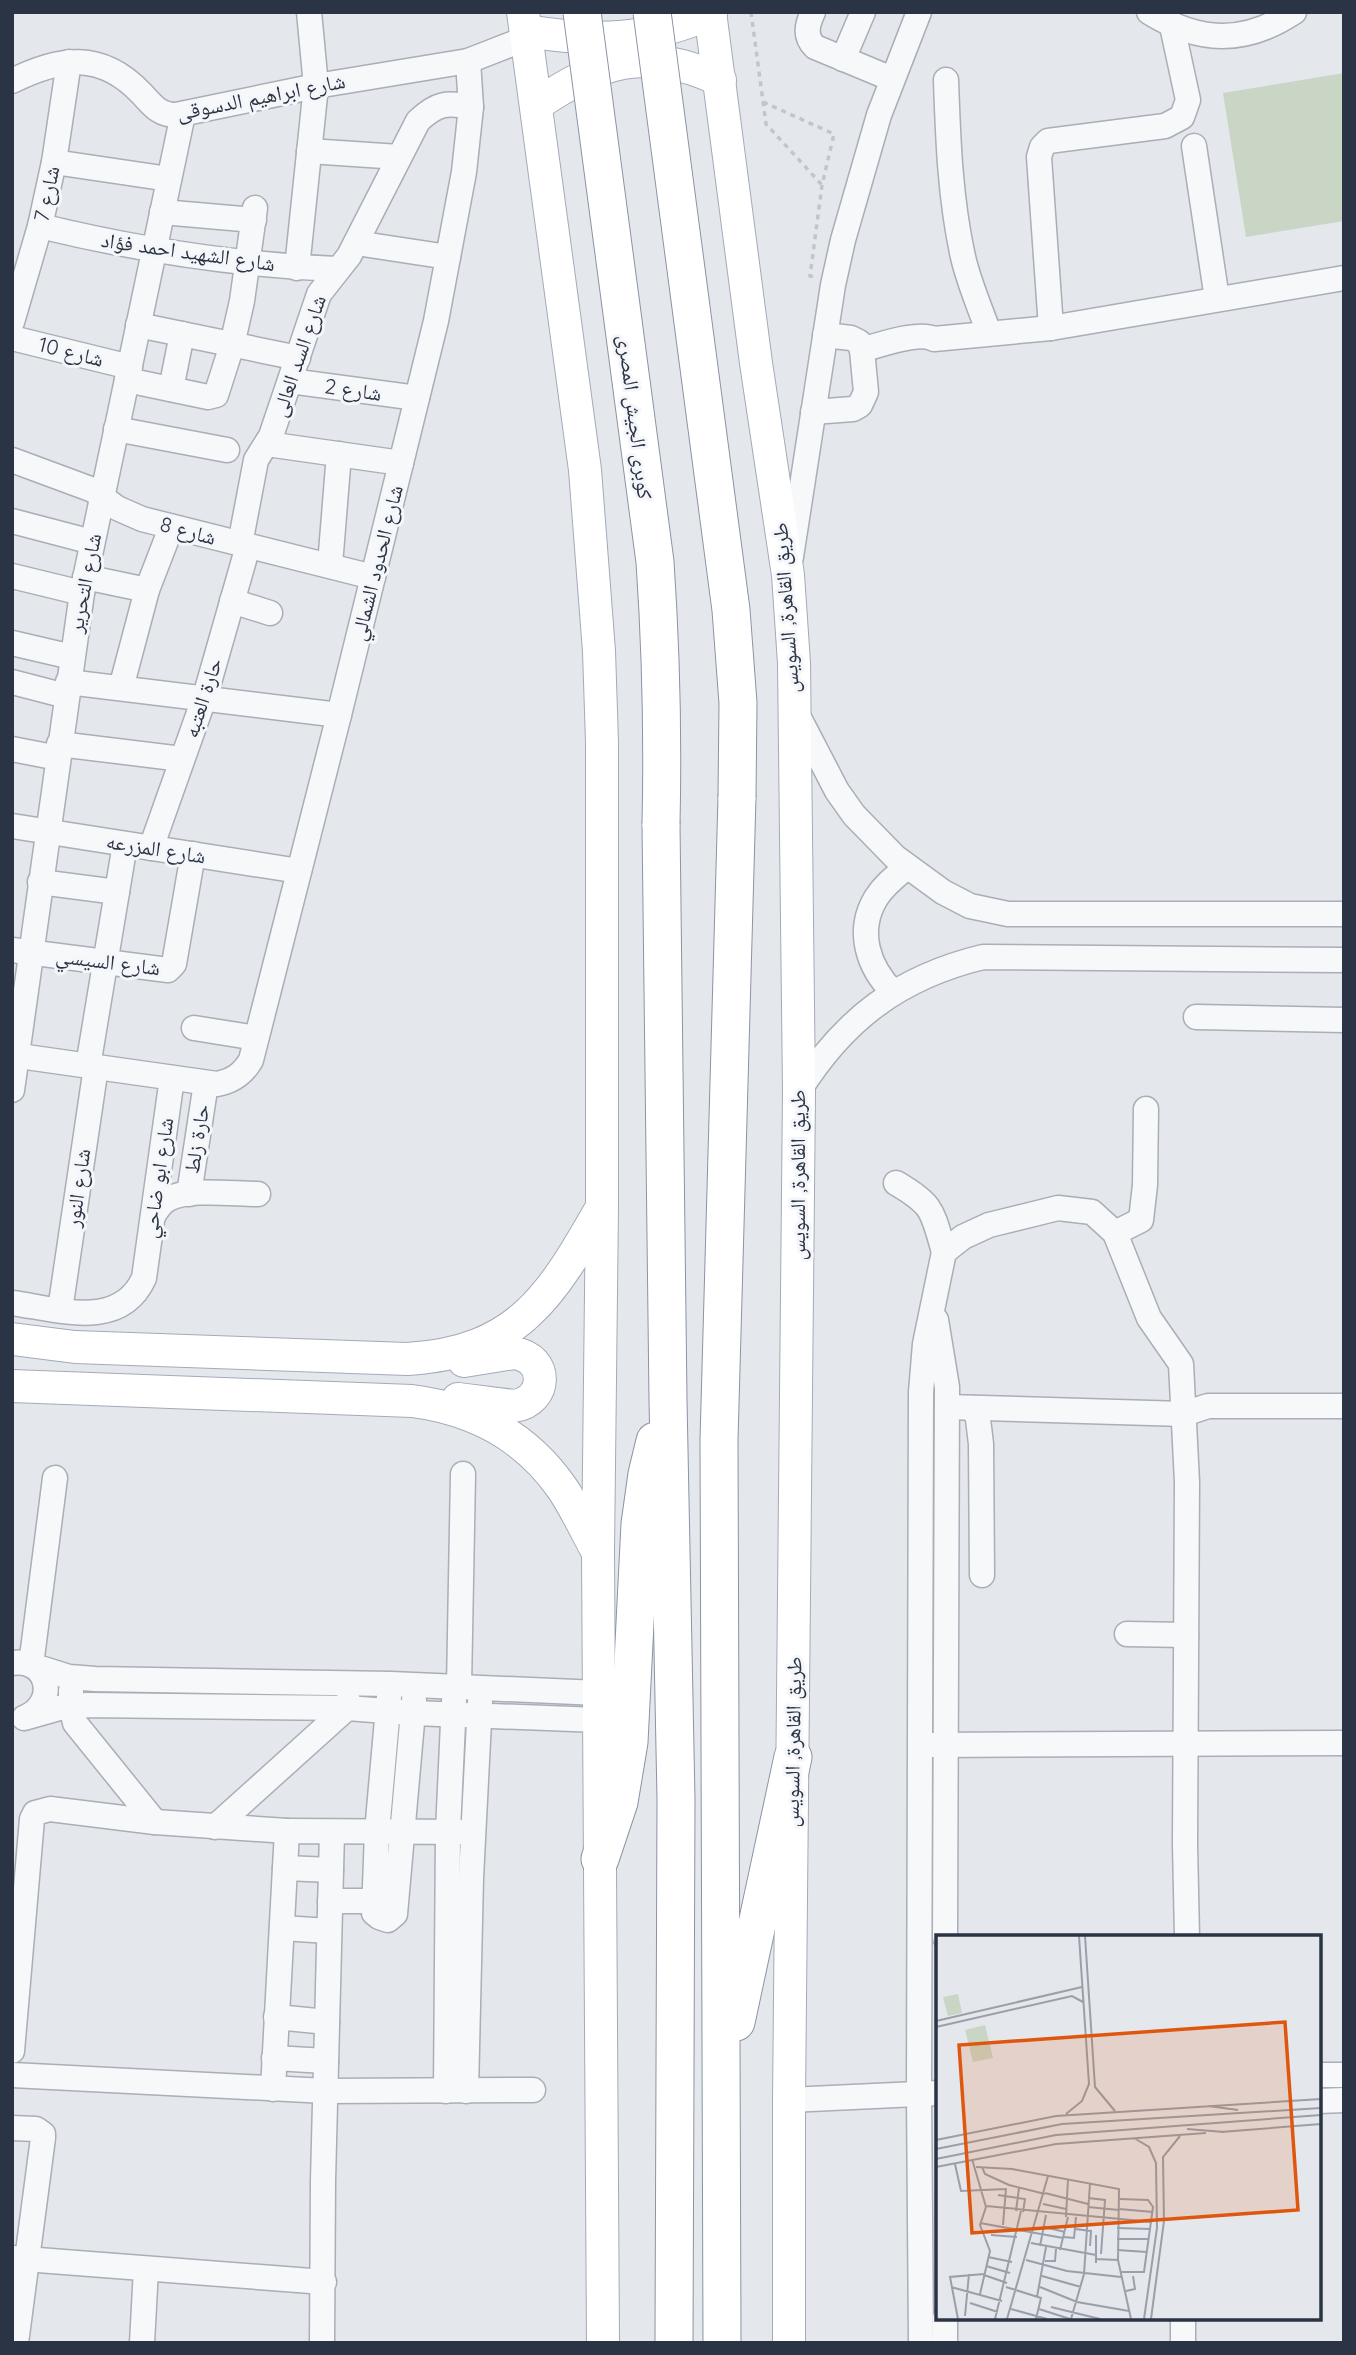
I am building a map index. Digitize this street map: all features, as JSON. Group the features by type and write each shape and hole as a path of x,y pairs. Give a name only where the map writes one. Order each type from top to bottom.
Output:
{"highway":[{"name":"كوبرى الجيش المصرى","path":"582,12 654,562 662,687 661,824 668,1400"},
{"path":"652,12 731,610 738,703 719,1440 722,2343"},
{"path":"600,1859 616,1811 625,1772 629,1742 640,1524 652,1449 668,1400"},
{"path":"668,1400 676,1799 674,2343"},
{"path":"721,2092 793,1757"}],"main road":[{"path":"603,2343 598,1552 603,1206 603,807 598,638 585,470 525,27 577,38 622,38 668,30 710,13"},
{"name":"طريق القاهرة, السويس","path":"710,13 756,363 788,575 794,663 799,1091 789,2343"},
{"path":"536,105 589,72 627,62 675,64 720,80"},
{"path":"12,1339 75,1346 407,1359 470,1348 509,1328 526,1315 555,1284 603,1206"},
{"path":"428,1357 460,1361 522,1354 534,1363 540,1376 534,1396 521,1405 456,1399 432,1404"},
{"path":"12,1386 392,1401 452,1408 480,1419 523,1445 538,1459 563,1490 598,1552"}],"street":[{"path":"297,268 316,86 309,12"},
{"path":"813,12 807,32 810,43 820,50 892,79"},
{"path":"843,59 863,12"},
{"path":"788,575 834,281 858,184 892,79 919,12"},
{"path":"1149,12 1172,26 1198,35 1225,37 1252,33 1277,24 1294,12"},
{"path":"1051,328 1039,157 1042,146 1048,141 1165,126 1182,117 1188,100 1172,26"},
{"name":"شارع ابراهيم الدسوقى","path":"12,81 42,68 69,62 89,62 130,82 162,113 183,114 316,86 468,61 525,27"},
{"name":"شارع الحدود الشمالي","path":"254,1049 340,715 436,321 464,172 471,107 468,61"},
{"name":"شارع 7","path":"12,322 40,226 54,162 69,62"},
{"path":"946,80 948,158 953,208 964,260 989,333"},
{"name":"شارع السد العالى","path":"244,545 256,460 267,444 319,294 346,261 418,121 430,109 442,104 471,107"},
{"name":"شارع التحرير","path":"12,1090 21,951 40,882 83,585 183,114"},
{"path":"1194,146 1217,299"},
{"path":"309,151 399,157"},
{"path":"54,162 169,179"},
{"path":"162,212 255,214 232,345"},
{"name":"شارع الشهيد احمد فؤاد","path":"40,226 154,251 248,264 337,269"},
{"path":"355,243 448,257"},
{"path":"863,359 927,346 934,339 1051,328 1344,278"},
{"path":"138,325 298,358"},
{"path":"172,389 182,334"},
{"path":"813,412 845,411 860,405 866,391 859,342 851,338 825,335"},
{"name":"شارع 10","path":"12,338 172,389 208,397 216,395 232,345"},
{"name":"شارع 2","path":"290,381 417,398"},
{"path":"116,429 227,450"},
{"path":"267,444 401,463"},
{"path":"330,565 339,454"},
{"name":"شارع 8","path":"12,460 87,487 125,513 171,528 373,577"},
{"path":"12,521 92,542"},
{"path":"121,688 147,590 171,528"},
{"name":"حارة العتبه","path":"150,848 204,698 232,601 244,545"},
{"path":"12,576 147,590"},
{"path":"232,601 270,613"},
{"path":"12,643 72,657"},
{"path":"12,682 67,689 121,688 340,715"},
{"path":"794,707 837,791 874,837 907,867 943,892 970,906 1008,914 1344,914"},
{"path":"12,749 182,759"},
{"name":"شارع المزرعه","path":"12,826 299,871"},
{"name":"شارع النور","path":"60,1310 105,963 125,844"},
{"name":"شارع السيسي","path":"21,951 160,970 172,968 194,855"},
{"path":"893,992 881,980 872,965 865,931 876,898 887,884 907,867"},
{"path":"40,882 117,892"},
{"path":"799,1091 813,1068 840,1035 871,1008 893,992 936,971 982,957 1344,960"},
{"path":"1196,1017 1344,1020"},
{"path":"14,1056 206,1083 228,1082 245,1070 254,1049 194,1028"},
{"name":"شارع ابو ضاحي","path":"60,1310 91,1313 114,1310 132,1298 144,1279 172,1078"},
{"name":"حارة زلط","path":"188,1194 206,1083"},
{"path":"1115,1233 1141,1220 1145,1185 1146,1109"},
{"path":"896,1183 920,1197 932,1212 944,1252 925,1344 921,1391 921,1745 928,2094 921,2343"},
{"path":"153,1216 160,1204 167,1199 188,1194 258,1194"},
{"path":"944,1252 963,1237 989,1225 1058,1208 1092,1212 1115,1233 1149,1318 1181,1364 1187,1482 1187,1935"},
{"path":"12,1303 60,1310"},
{"path":"934,1305 947,1387 944,1935"},
{"path":"947,1407 1184,1414 1208,1406 1344,1406"},
{"path":"974,1408 981,1444 982,1575"},
{"path":"456,2091 460,1832 453,1715 465,1687 463,1474"},
{"path":"18,1663 55,1478"},
{"path":"1126,1634 1186,1635"},
{"path":"18,1663 72,1677 465,1687 599,1707"},
{"path":"18,1663 40,1672 45,1682 46,1694 43,1705 35,1713 18,1718"},
{"path":"72,1677 71,1706 75,1723 155,1822"},
{"path":"215,1827 347,1708 350,1683"},
{"path":"391,1684 377,1832 374,1901 374,1913 388,1920 395,1914 416,1685"},
{"path":"460,1832 480,1717 465,1687"},
{"path":"18,1718 87,1705 347,1708 480,1717 599,1707"},
{"path":"921,1745 1344,1743"},
{"path":"12,2051 32,1819 35,1813 50,1809 155,1822 287,1831 460,1832"},
{"path":"273,2089 287,1831"},
{"path":"317,2338 324,2282 332,1832"},
{"path":"285,1868 331,1870"},
{"path":"330,1901 374,1901"},
{"path":"282,1928 329,1931"},
{"path":"276,2017 327,2022"},
{"path":"274,2058 326,2061"},
{"path":"12,2075 326,2091 533,2090"},
{"path":"1321,2075 1344,2075"},
{"path":"789,2100 928,2094"},
{"path":"1321,2101 1344,2100"},
{"path":"12,2128 36,2129 43,2133 20,2258 16,2343"},
{"path":"20,2258 324,2282"},
{"path":"142,2343 146,2269"},
{"path":"944,2320 945,2343"},
{"path":"1183,2320 1183,2343"}],"path":[{"path":"751,12 766,124 822,185"},
{"path":"763,102 834,134 822,185 810,276 834,281"}],"green space":[{"path":"1344,73 1344,221 1246,237 1223,93"}]}
